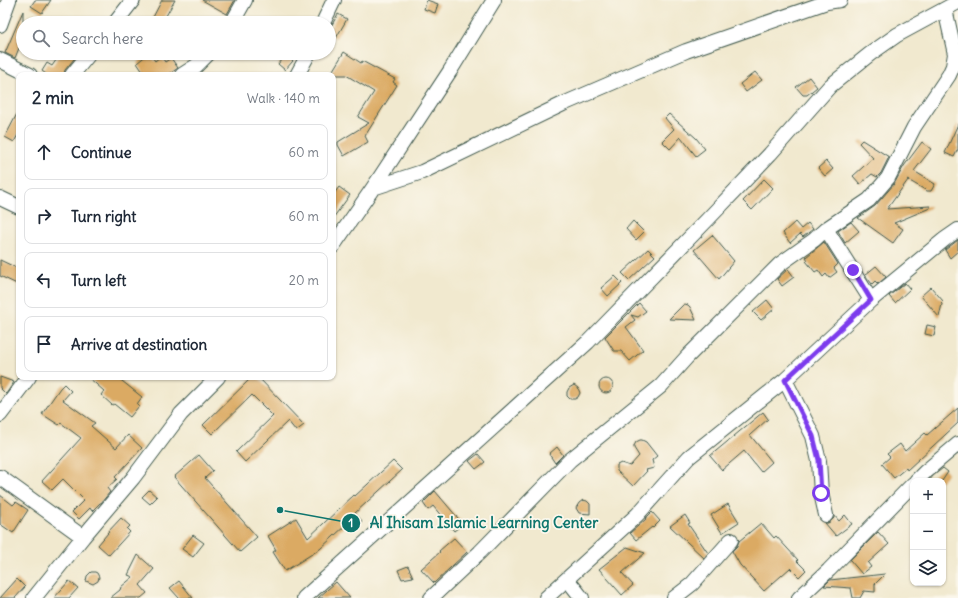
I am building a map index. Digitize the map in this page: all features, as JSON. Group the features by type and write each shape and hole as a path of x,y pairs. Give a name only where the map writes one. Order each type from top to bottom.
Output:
{"street":[{"path":"0,25 9,0"},
{"path":"120,16 133,0"},
{"path":"236,16 245,0"},
{"path":"326,16 334,0"},
{"path":"336,242 450,71 494,0"},
{"path":"373,188 422,172 562,104 686,51 827,2 840,0"},
{"path":"304,598 588,342 770,154 830,86 870,54 897,35 958,2"},
{"path":"431,598 480,552 570,460 660,386 780,264 814,240 826,229 870,200 888,178 914,127 949,76 953,66 955,54 945,9"},
{"path":"0,60 24,72"},
{"path":"74,72 84,60"},
{"path":"187,72 202,60"},
{"path":"299,72 305,60"},
{"path":"0,198 16,206"},
{"path":"826,229 871,300"},
{"path":"546,598 636,515 689,457 785,380 871,300 958,230"},
{"path":"0,414 27,380"},
{"path":"34,598 83,537 134,478 181,414 215,380"},
{"path":"785,380 813,436 819,460 821,493 826,515"},
{"path":"919,478 958,444"},
{"path":"0,477 83,537"},
{"path":"799,598 829,570 910,487"},
{"path":"674,598 692,584 732,540"},
{"path":"567,579 582,598"}],"building":[{"path":"35,0 51,0 42,13 31,6"},
{"path":"162,0 175,0 166,16 154,16"},
{"path":"202,0 235,0 227,14"},
{"path":"427,0 438,4 435,13 424,9"},
{"path":"338,14 347,19 336,38 336,18"},
{"path":"16,27 15,58 5,53"},
{"path":"344,52 361,63 362,61 395,79 393,82 397,85 365,136 368,142 344,156 338,142 369,123 358,117 374,92 346,75 336,75 336,72 332,72"},
{"path":"56,60 73,60 65,72 42,71 47,63 52,66"},
{"path":"141,60 164,60 165,62 172,60 178,68 172,72 143,72 137,63"},
{"path":"281,60 293,61 285,70 278,64"},
{"path":"755,72 762,80 746,92 740,84"},
{"path":"809,77 817,87 807,95 803,95 796,87"},
{"path":"669,114 696,138 705,149 696,156 681,137 670,149 662,141 674,129 665,118"},
{"path":"16,116 16,138 14,142 5,137"},
{"path":"958,124 958,149 954,157 945,153"},
{"path":"862,140 889,157 881,173 877,177 872,174 860,184 853,176 873,158 859,143"},
{"path":"922,142 931,149 914,171 935,184 931,191 927,191 908,180 887,209 930,206 930,208 894,223 903,229 893,243 858,218 875,206 894,184 904,166"},
{"path":"826,161 833,169 825,176 818,168"},
{"path":"764,179 773,188 752,210 743,201"},
{"path":"339,187 350,195 336,214 336,191"},
{"path":"633,221 644,232 636,240 626,229"},
{"path":"795,222 801,229 808,223 813,229 803,237 800,234 790,243 783,233"},
{"path":"851,222 859,231 845,243 838,231"},
{"path":"712,235 734,261 719,279 694,250"},
{"path":"958,240 958,251 950,258 945,250"},
{"path":"824,242 838,264 834,268 837,272 829,278 826,274 823,277 818,270 815,272 806,261 808,260 806,257"},
{"path":"648,249 655,256 629,280 622,273"},
{"path":"0,260 16,268 16,284 0,276"},
{"path":"876,266 886,277 878,284 875,281 872,284 865,275"},
{"path":"788,269 794,277 782,286 777,279"},
{"path":"615,276 622,283 608,296 601,288"},
{"path":"905,283 910,289 895,303 889,296"},
{"path":"931,287 943,301 941,303 939,317 921,296"},
{"path":"767,300 774,309 761,320 753,312"},
{"path":"639,303 646,311 638,317 631,315 635,320 626,327 643,350 630,361 621,351 614,351 605,337"},
{"path":"685,304 690,307 696,320 669,319 683,305"},
{"path":"927,325 936,327 934,336 925,334"},
{"path":"0,377 14,382 6,394 0,388"},
{"path":"603,379 609,379 613,383 613,389 609,393 603,393 599,389 599,383"},
{"path":"91,380 121,380 142,397 137,404 139,406 130,417 114,404 112,405 101,395 104,391"},
{"path":"249,380 261,380 304,425 296,431 288,421 245,462 236,452 273,416 252,395 212,434 203,425"},
{"path":"64,384 71,391 63,400 95,423 91,426 116,448 128,435 142,448 115,477 117,479 107,488 110,492 101,503 92,511 90,508 79,519 72,512 84,500 63,479 52,490 42,481 81,438 61,423 59,425 42,414"},
{"path":"574,385 578,388 580,393 575,399 570,399 567,396 567,392 569,388"},
{"path":"958,408 958,423 907,470 906,468 894,478 882,464 890,457 887,454 900,444 905,451 925,433 927,435"},
{"path":"763,412 768,419 750,435 772,462 761,472 744,451 722,470 710,456"},
{"path":"640,440 646,442 657,456 652,460 654,468 646,470 647,471 633,486 617,471 617,465 621,463 630,466 639,456 634,446 636,442"},
{"path":"557,447 563,455 555,463 549,454"},
{"path":"478,454 485,462 476,469 469,461"},
{"path":"199,455 213,471 205,478 257,537 240,552 174,477"},
{"path":"393,461 402,470 355,513 362,521 353,530 347,524 320,549 285,571 273,552 276,550 268,536 296,518 308,538"},
{"path":"943,468 948,472 944,478 931,478"},
{"path":"149,490 157,497 150,504 142,497"},
{"path":"435,491 463,524 454,531 433,506 428,510 423,503"},
{"path":"0,495 13,505 16,502 28,510 13,533 0,524"},
{"path":"583,500 590,504 590,514 579,513 576,508"},
{"path":"728,504 739,522 722,533 711,515"},
{"path":"652,512 660,521 636,540 630,533"},
{"path":"685,515 690,523 688,524 708,553 704,558 670,526"},
{"path":"834,515 839,521 845,515 852,524 836,536 825,523 831,521 834,518"},
{"path":"121,518 130,526 127,529 130,532 109,555 98,545"},
{"path":"761,523 774,538 776,536 806,570 799,577 790,568 764,591 740,565 732,551 737,546 739,541"},
{"path":"878,532 889,544 868,563 871,567 862,574 850,560"},
{"path":"193,535 204,543 193,557 182,549"},
{"path":"454,538 467,552 434,583 421,569"},
{"path":"627,547 645,553 622,573 633,585 622,595 599,569"},
{"path":"138,555 154,569 140,585 147,593 141,598 110,598 133,577 128,575"},
{"path":"408,566 413,577 402,579 398,570"},
{"path":"91,572 97,573 99,577 98,581 93,584 86,581 87,576"},
{"path":"885,574 875,584 875,592 864,591 860,598 853,598 851,588 824,586 830,580"},
{"path":"17,579 25,587 15,598 0,598"},
{"path":"69,581 78,588 69,598 54,598"},
{"path":"179,581 193,598 179,598 170,588"},
{"path":"336,582 350,598 318,598"}],"place":[{"name":"Al Ihisam Islamic Learning Center","path":"280,510"}],"route":[{"path":"821,493 819,460 813,436 785,380 871,300 853,270"}]}
